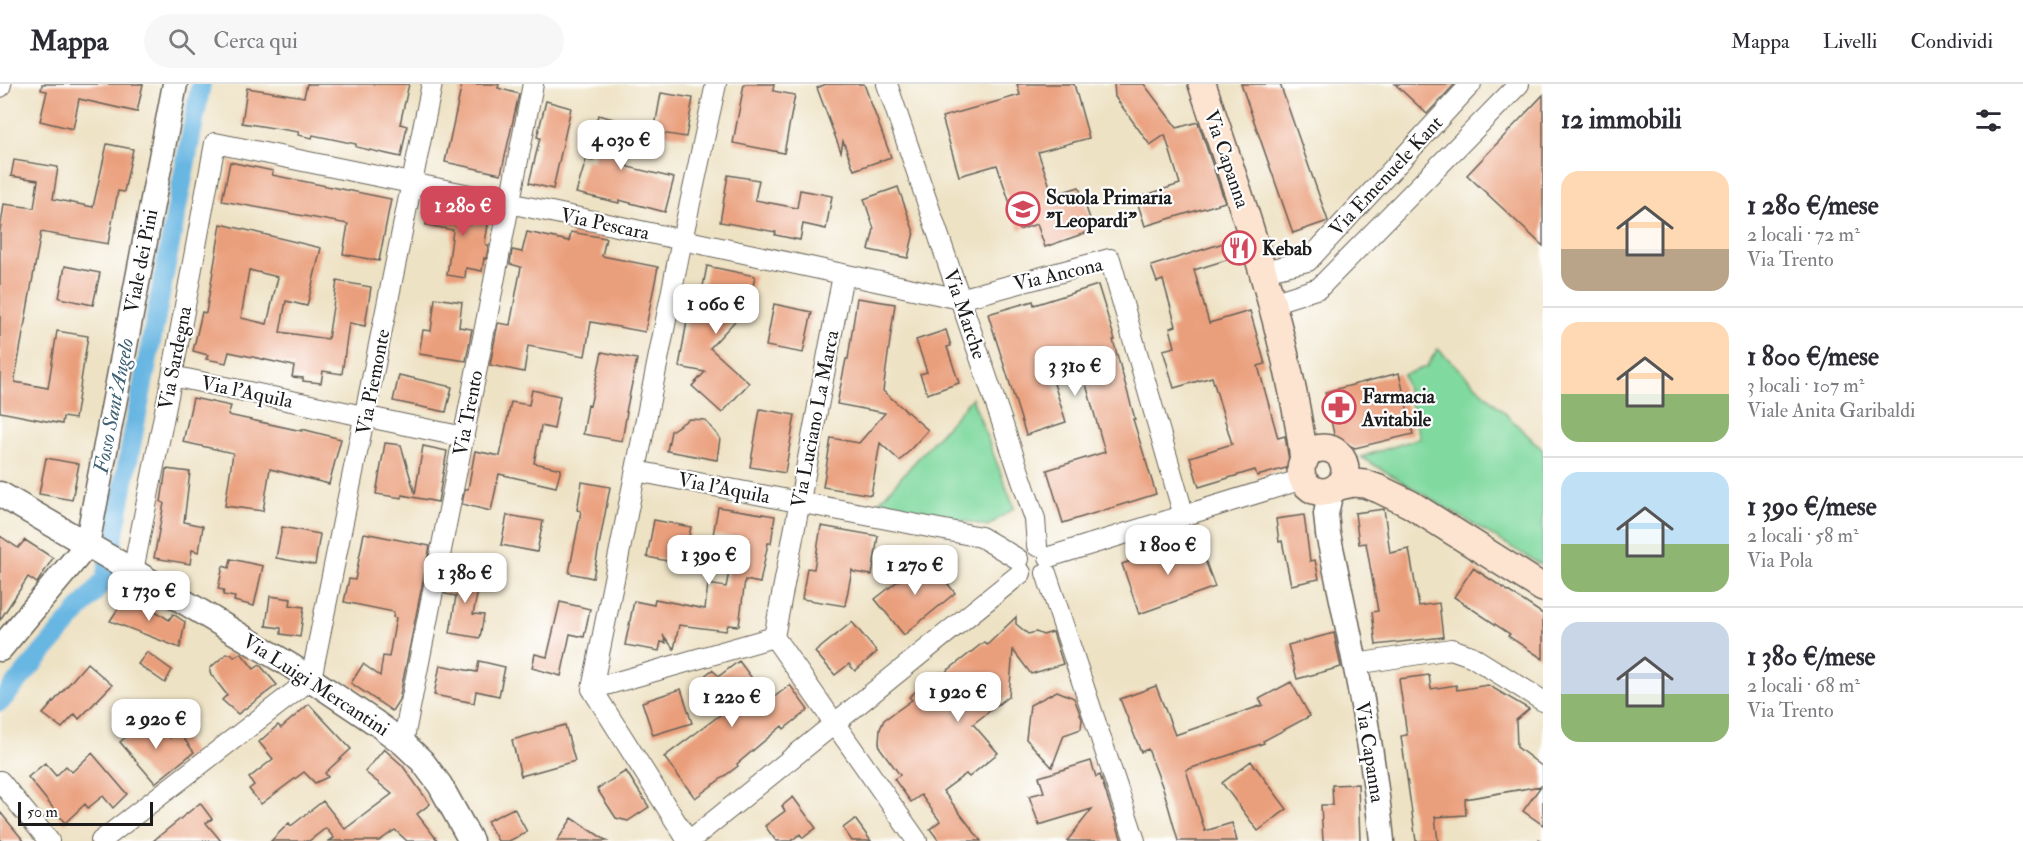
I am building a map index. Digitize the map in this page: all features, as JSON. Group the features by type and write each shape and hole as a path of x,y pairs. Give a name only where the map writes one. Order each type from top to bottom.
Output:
{"main road":[{"name":"Via Capanna","path":"1202,84 1263,271 1297,408 1311,431 1319,461 1307,484 1318,492 1335,488 1345,475 1344,463 1319,461"},
{"path":"1319,461 1354,463 1383,481 1410,504"},
{"path":"1335,488 1353,483 1379,489 1410,504 1543,588"}],"street":[{"name":"Viale dei Pini","path":"87,544 175,84"},
{"name":"Via Piemonte","path":"311,679 432,84"},
{"name":"Via Trento","path":"404,743 533,84"},
{"path":"716,84 682,240 592,689 688,841 834,723 1019,566"},
{"name":"Via Marche","path":"886,84 1035,519 1044,559 1135,841"},
{"name":"Via Emenuele Kant","path":"1263,271 1308,261 1472,84"},
{"path":"1272,303 1319,288 1518,84"},
{"name":"Via Pescara","path":"215,143 960,299"},
{"name":"Via Sardegna","path":"133,571 215,143"},
{"name":"Via Ancona","path":"960,299 1110,259 1184,516"},
{"name":"Via Luciano La Marca","path":"774,637 843,275"},
{"name":"Via l'Aquila","path":"172,376 464,437"},
{"path":"1044,559 1043,576 1034,579 1024,576 1019,566 1019,554 1027,548 1044,559 1184,516 1319,461"},
{"name":"Via l'Aquila","path":"636,471 981,537 1019,566"},
{"name":"Via Capanna","path":"1335,488 1326,514 1328,534 1356,664 1378,799 1382,841"},
{"name":"Via Luigi Mercantini","path":"0,494 133,571 311,679 404,743 422,761 440,785 471,841"},
{"path":"0,649 87,544"},
{"path":"592,689 774,637 917,841"},
{"path":"1356,664 1452,649 1471,656 1543,701"},
{"path":"100,841 311,679"},
{"path":"0,781 49,841"}],"path":[{"path":"1539,841 1543,837"}],"green space":[{"path":"1438,349 1543,450 1543,566 1361,457 1420,438 1403,375 1426,367"},
{"path":"972,398 1014,508 988,526 878,503"}],"building":[{"path":"42,84 143,84 137,112 79,99 73,129 40,121 47,91 41,90"},
{"path":"307,84 409,84 400,124 407,126 401,157 356,147 356,144 313,135 312,138 298,135 299,132 242,123 247,88 304,97"},
{"path":"462,84 499,84 498,88 519,94 501,174 445,162"},
{"path":"744,84 774,84 773,91 795,95 784,153 733,143"},
{"path":"826,84 864,84 891,157 854,170 843,141 841,152 817,88"},
{"path":"1017,84 1074,84 1089,138 1038,152 1053,195 1079,187 1094,230 1045,247 1037,224 1019,230 997,165 959,176 942,117 1020,95"},
{"path":"1114,84 1144,84 1177,128 1198,122 1225,202 1145,226 1136,198 1180,184 1165,135 1150,145 1115,97"},
{"path":"1241,84 1280,84 1328,221 1293,233"},
{"path":"1395,84 1455,84 1427,114"},
{"path":"661,93 693,98 686,137 654,132"},
{"path":"1543,95 1543,246 1467,175"},
{"path":"546,101 571,108 553,189 529,183"},
{"path":"598,115 633,124 623,164 674,178 665,212 619,200 619,203 576,193 586,160 593,161 599,135 593,133"},
{"path":"107,144 133,149 124,192 118,191 108,244 41,232 15,378 15,382 48,388 57,331 88,336 75,419 63,417 62,424 0,412 0,231 4,204 34,208 38,180 11,176 14,160 58,167 53,199 93,207"},
{"path":"230,162 273,171 272,175 391,199 379,261 343,254 348,224 222,201"},
{"path":"728,175 759,180 755,200 797,208 800,190 832,196 826,229 803,224 800,240 775,235 776,232 720,222"},
{"path":"898,187 914,232 908,258 869,250 874,229 864,199"},
{"path":"430,204 490,214 485,242 489,245 482,271 466,268 465,278 447,275 453,230 426,225"},
{"path":"221,224 321,248 307,306 286,301 280,332 328,339 337,281 371,287 365,326 349,323 342,374 323,371 321,383 292,377 294,366 229,352 226,363 206,359 208,355 193,351 202,312 206,313","holes":["249,270 278,277 267,324 241,318"]},
{"path":"527,232 569,241 571,232 606,238 602,256 658,267 645,332 591,322 585,356 528,346 524,372 490,365 498,323 510,325 521,267 510,264 512,250 522,252"},
{"path":"1236,239 1242,255 1194,270 1209,323 1250,311 1265,364 1258,366 1278,438 1285,436 1290,467 1257,476 1255,470 1199,487 1190,457 1232,444 1212,377 1174,388 1163,350 1175,347 1170,328 1176,326 1163,280 1157,282 1151,266"},
{"path":"65,266 100,273 93,305 59,298"},
{"path":"707,266 755,276 749,306 710,348 749,383 722,413 692,386 705,372 679,367 688,315 697,317"},
{"path":"1098,285 1115,340 1113,340 1135,419 1133,419 1156,494 1063,523 1047,470 1105,452 1077,352 1047,361 1066,422 1026,435 988,314 1033,301 1034,305"},
{"path":"435,298 462,302 459,327 472,329 466,361 419,354 423,330 431,331"},
{"path":"857,298 895,304 883,391 928,430 900,461 880,443 871,495 823,487 831,438 859,443 885,413 837,404 846,359 848,359"},
{"path":"774,304 812,312 803,353 766,346"},
{"path":"946,330 951,346 947,347 959,383 927,394 920,374 927,372 916,340"},
{"path":"602,352 637,359 622,441 583,434"},
{"path":"1399,373 1413,434 1355,448 1335,439 1325,392"},
{"path":"399,375 452,387 446,412 393,401"},
{"path":"532,390 560,396 554,429 541,426 534,463 561,469 556,487 499,474 491,511 462,504 465,489 468,489 475,451 500,456 511,402 529,405"},
{"path":"193,398 231,406 228,415 341,439 329,484 270,469 263,511 225,506 233,453 183,442"},
{"path":"760,409 795,415 785,473 750,467"},
{"path":"689,419 705,420 720,438 717,460 667,451 671,431"},
{"path":"385,443 401,445 415,494 423,446 447,451 438,502 402,495 402,498 376,494"},
{"path":"46,458 79,464 72,500 39,494"},
{"path":"166,469 190,472 184,522 203,526 199,552 192,550 190,564 154,558 164,503 161,502"},
{"path":"582,482 610,487 593,578 569,573 581,511 577,510"},
{"path":"718,507 775,516 771,543 768,543 760,583 745,580 739,626 728,625 726,631 679,625 674,649 663,635 666,643 661,642 659,651 625,645 634,601 654,605 655,599 705,609 708,584 726,587 736,538 713,535"},
{"path":"1384,509 1390,553 1409,549 1419,606 1439,603 1443,637 1376,645 1372,612 1378,611 1366,543 1359,544 1355,513"},
{"path":"507,515 543,521 537,552 501,545"},
{"path":"1304,515 1310,561 1315,560 1319,579 1291,585 1282,541 1279,542 1276,519"},
{"path":"654,520 691,527 683,564 647,557"},
{"path":"821,526 878,536 872,575 852,570 845,606 802,599 807,568 814,569"},
{"path":"282,527 320,534 315,565 276,558"},
{"path":"364,533 430,546 399,700 392,711 351,683 363,664 380,676 383,656 389,657 396,618 393,617 394,612 344,602 349,579 355,580"},
{"path":"0,536 18,548 25,540 53,558 37,583 28,577 0,620"},
{"path":"1197,538 1215,587 1139,614 1122,564"},
{"path":"927,558 955,593 904,635 875,599"},
{"path":"231,559 263,566 254,606 234,601 235,597 223,595 224,590 218,589 223,566 229,568"},
{"path":"1473,568 1543,614 1543,659 1454,597"},
{"path":"449,570 481,577 473,614 484,615 480,638 450,633 456,596 445,594"},
{"path":"128,593 169,620 173,614 185,622 180,648 110,621"},
{"path":"270,596 291,599 290,605 304,607 300,637 281,634 281,628 266,626"},
{"path":"560,602 590,609 584,637 570,634 561,676 532,668 535,654 547,657"},
{"path":"1016,617 1016,624 1028,634 1036,632 1043,635 1053,632 1063,664 1031,674 1013,650 1009,696 973,724 998,753 969,777 966,774 943,791 981,841 939,841 930,829 940,821 921,795 911,802 894,779 900,775 880,748 880,729 884,720 912,700 909,697 984,642 987,645"},
{"path":"852,622 877,652 855,671 849,664 835,675 815,652"},
{"path":"1334,633 1341,667 1297,679 1288,645"},
{"path":"147,652 172,670 165,683 138,664"},
{"path":"241,653 254,669 260,665 277,685 238,714 222,700 227,695 210,673 210,668 226,654 232,654 234,657"},
{"path":"479,661 505,667 499,696 476,691 474,703 434,695 440,665 477,672"},
{"path":"739,661 769,701 790,685 808,710 784,729 782,726 737,764 738,766 695,798 664,757 724,712 698,681 712,670 719,676"},
{"path":"87,663 112,685 79,719 75,714 62,728 43,714"},
{"path":"1429,675 1431,689 1456,685 1457,690 1488,685 1529,709 1516,720 1517,747 1543,767 1543,825 1523,811 1541,786 1465,799 1466,815 1435,817 1438,841 1416,841 1401,736 1407,735 1399,679"},
{"path":"1291,682 1310,716 1263,741 1264,743 1186,770 1205,831 1232,823 1237,841 1178,841 1164,791 1148,749 1141,752 1120,699 1156,686 1175,735 1263,705 1259,699"},
{"path":"681,689 692,723 653,735 642,702"},
{"path":"1057,691 1074,698 1082,719 1081,729 1064,735 1052,767 1026,739 1030,705"},
{"path":"309,704 351,749 325,773 328,777 315,783 304,772 261,804 249,789 254,785 249,778 273,759 259,742 278,725 281,728"},
{"path":"154,722 170,738 178,731 194,752 155,783 120,742 141,724 148,726"},
{"path":"565,725 575,761 521,776 512,740"},
{"path":"384,749 402,765 430,804 417,814 438,841 407,841 395,830 379,841 329,841 334,838 326,828 309,841 271,841 289,823 291,826 323,801 345,829 392,794 365,772"},
{"path":"92,753 127,794 113,808 103,796 88,808 85,804 65,823 28,777 45,763 56,776 66,766 72,772"},
{"path":"1091,761 1096,777 1100,775 1122,841 1067,841 1092,809 1039,825 1029,796 1044,792 1039,777"},
{"path":"1251,761 1287,809 1258,831 1222,783"},
{"path":"626,771 649,807 628,821 616,818 597,789"},
{"path":"1358,784 1360,841 1323,841 1321,805 1333,805 1332,785"},
{"path":"793,797 816,828 803,838 800,834 791,841 776,841 765,826 785,811 782,806"},
{"path":"200,803 212,819 206,823 221,841 153,841"},
{"path":"514,808 527,832 509,841 498,841 487,821"},
{"path":"0,812 24,841 0,841"},
{"path":"572,818 607,841 557,841"},
{"path":"855,819 871,841 852,841 843,828"}],"waterway":[{"name":"Fosso Sant'Angelo","path":"0,702 105,580 201,84"}],"place":[{"name":"Scuola Primaria \"Leopardi\"","path":"1023,209"},
{"name":"Kebab","path":"1239,248"},
{"name":"Farmacia Avitabile","path":"1339,407"}]}
